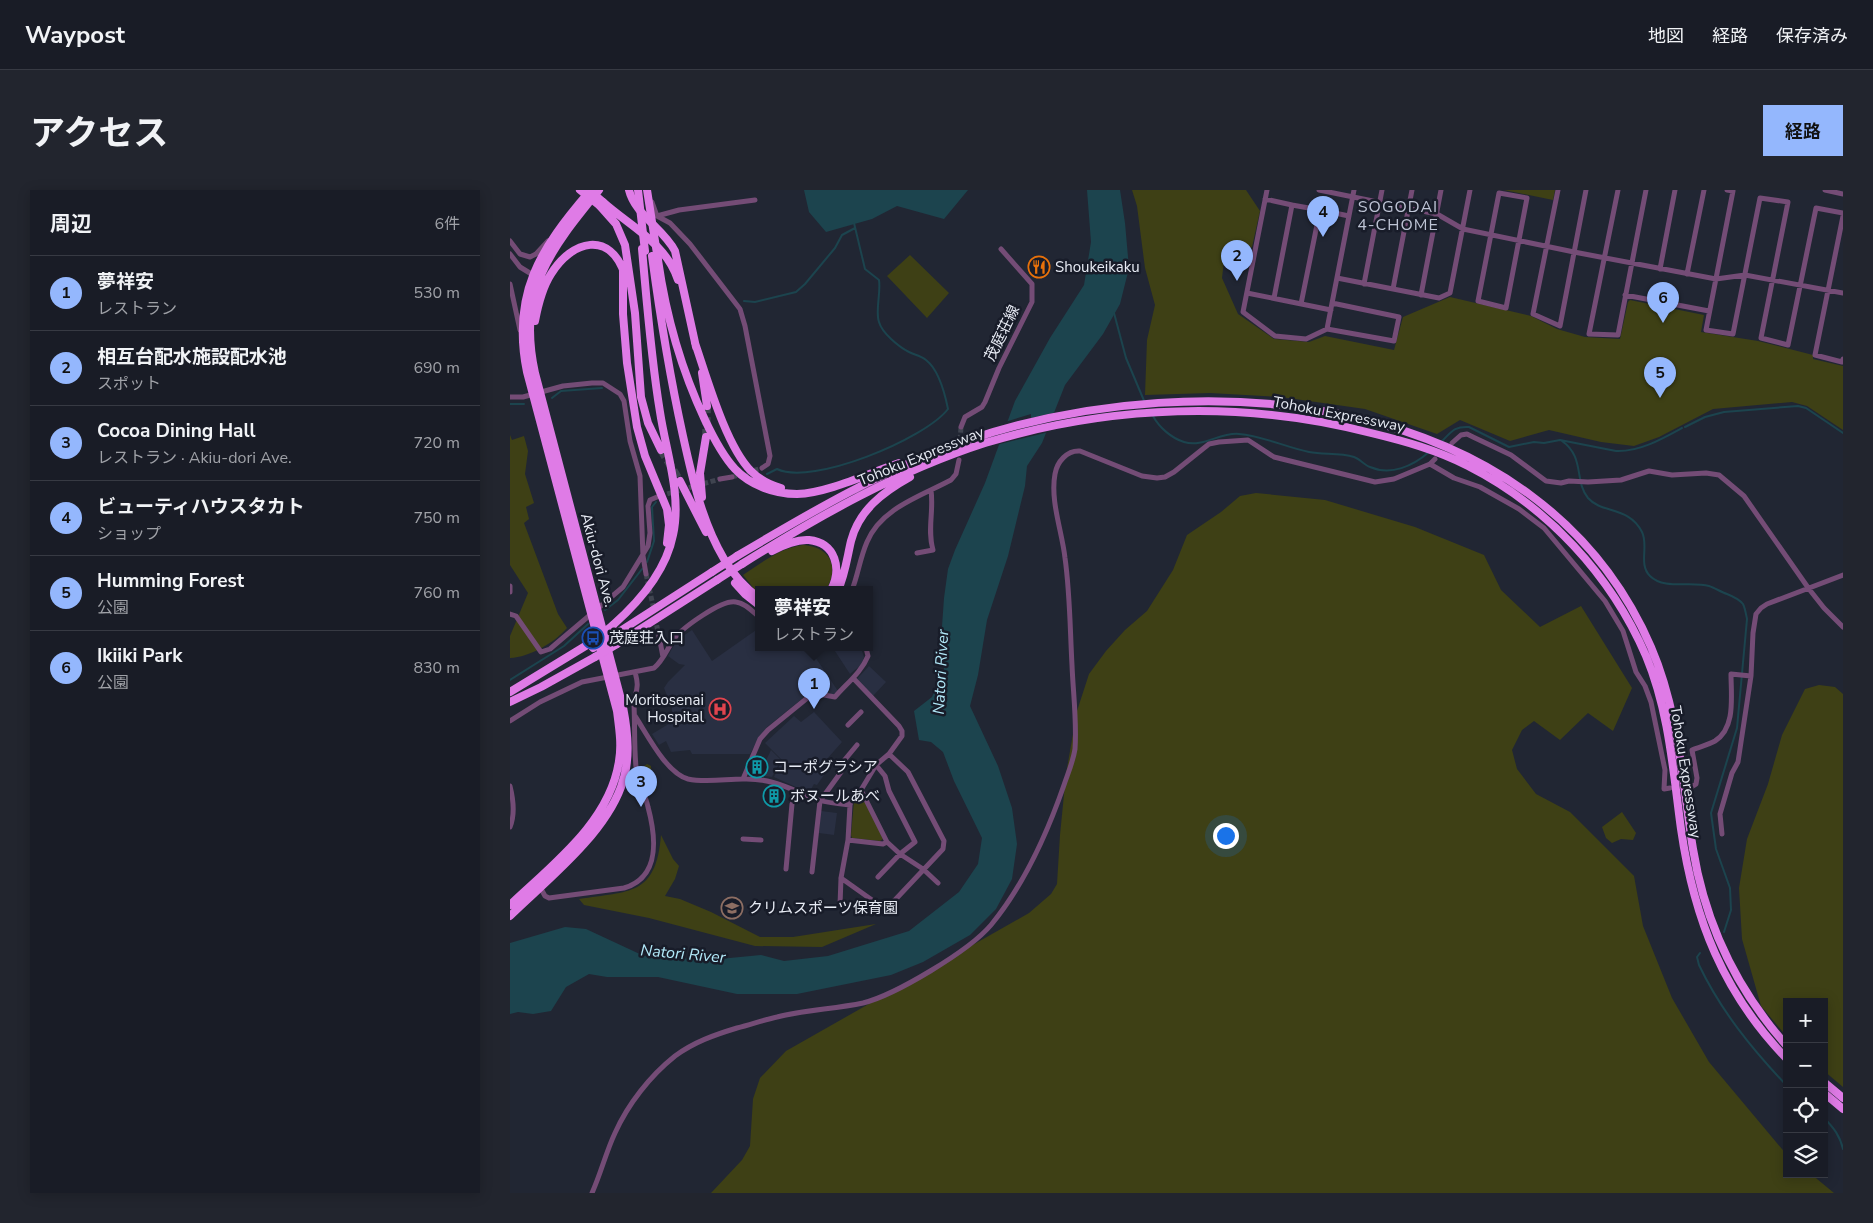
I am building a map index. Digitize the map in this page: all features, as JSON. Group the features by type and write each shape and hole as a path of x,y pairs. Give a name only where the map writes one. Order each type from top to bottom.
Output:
{"highway":[{"path":"563,223 582,190 654,242 667,256 674,269 687,307"},
{"path":"590,190 620,230 625,245 632,363 635,380 635,406"},
{"name":"Akiu-dori Ave.","path":"510,916 577,851 602,823 614,805 625,772 628,736 623,708 611,675 537,394 524,352 523,317 533,275 553,236 590,190"},
{"name":"Akiu-dori Ave.","path":"537,394 530,330 536,286 556,245 599,190"},
{"path":"629,190 634,203 668,239 675,251 707,406"},
{"path":"638,190 666,351 686,450 701,504 717,546 737,578 755,594"},
{"path":"510,692 593,645 645,592 659,570 671,544 676,506 652,360 647,190"},
{"path":"535,373 534,341 537,309 547,281 558,265 576,249 588,245 599,245 613,253 626,269 633,298 640,362 641,397"},
{"path":"649,254 682,365 710,430 736,470 760,486 787,493 815,491 988,432"},
{"path":"649,254 656,326 676,428 692,491 707,534"},
{"path":"626,269 624,299 628,363 635,406 642,447 664,501 668,517 667,544 659,570"},
{"path":"627,283 633,298"},
{"path":"624,299 627,283"},
{"path":"695,343 732,440 741,458 752,472 772,485 796,490 851,480"},
{"path":"635,380 640,362"},
{"path":"628,363 641,397 650,430 660,450"},
{"name":"Tohoku Expressway","path":"593,645 614,635 737,556 812,511 870,481 925,456 988,432 1077,413 1153,404 1239,402 1303,408 1358,417 1432,442 1448,444 1497,472 1530,494 1555,514 1593,553 1629,603 1650,646 1670,701 1680,752 1693,850 1709,914 1719,941 1739,981 1761,1015 1784,1043"},
{"name":"Tohoku Expressway","path":"510,702 595,657 648,624 667,617 801,528 865,493 928,465 984,444 1023,433 1081,421 1157,412 1237,411 1280,415 1356,429 1424,448 1436,456 1466,465 1490,478 1541,514 1594,569 1628,621 1645,655 1660,698 1669,741 1690,881 1708,938 1724,974 1741,1002 1766,1037 1783,1055"},
{"path":"706,437 701,463 700,482 704,507 717,546"},
{"path":"840,586 855,530 869,507 899,483 966,450"},
{"path":"680,481 718,559 732,580 755,602"},
{"path":"743,566 785,544 814,541 828,548 835,558 837,570 832,586"},
{"name":"Akiu-dori Ave.","path":"510,905 592,823 606,801 618,767 620,738 611,675"},
{"path":"1828,1085 1843,1098"},
{"path":"1828,1096 1843,1109"}],"street":[{"path":"647,190 657,216 670,223 690,244 740,309 770,456 768,464 762,468"},
{"path":"1267,190 1243,312 1275,336 1306,339 1327,329 1394,341 1400,318 1332,303"},
{"path":"1323,190 1437,214 1463,229 1604,258 1716,279 1745,275 1843,293"},
{"path":"1327,329 1354,190"},
{"path":"1364,284 1382,190"},
{"path":"1393,289 1412,190"},
{"path":"1421,294 1442,190"},
{"path":"1337,278 1439,298 1450,293 1470,190"},
{"path":"1558,190 1533,314 1560,326 1586,190"},
{"path":"1618,190 1589,334 1618,335 1646,190"},
{"path":"1660,268 1675,190"},
{"path":"1687,274 1704,190"},
{"path":"1727,190 1733,191 1706,330 1733,334 1760,198 1788,202 1761,338 1788,345 1816,208 1843,214 1815,355 1842,362 1843,359"},
{"path":"1825,190 1843,194"},
{"path":"1499,193 1527,198 1506,308 1478,301 1491,235 1499,193"},
{"path":"657,216 679,210 755,200"},
{"path":"1265,200 1349,216"},
{"path":"1274,298 1292,205"},
{"path":"1301,304 1320,210"},
{"path":"510,241 520,254 530,257 536,254 553,236"},
{"name":"茂庭荘線","path":"961,427 966,417 982,407 985,402 999,368 1032,302 1032,284 1001,249"},
{"path":"510,254 520,266 533,275 536,286"},
{"path":"510,284 524,352"},
{"path":"1247,293 1331,310"},
{"path":"1625,296 1709,312"},
{"path":"510,397 523,398 563,386 603,383 620,394 624,400 630,441 640,476 642,556 646,574"},
{"path":"1448,444 1461,435 1467,434 1511,455 1546,481 1561,483 1621,480 1649,471 1672,475 1706,472 1719,475 1744,496 1809,589 1843,627"},
{"path":"592,1193 615,1134 628,1109 661,1069 674,1057 700,1041 772,1018 856,1004 878,998 962,951 990,926 1023,878 1052,818 1071,767 1075,749 1066,560 1056,511 1053,484 1055,472 1061,459 1070,452 1080,452 1142,476 1165,477 1210,444 1248,440 1274,457 1375,482 1394,479 1430,464 1436,456"},
{"path":"853,586 864,549 876,525 890,513 954,478 959,460"},
{"path":"1430,464 1454,478 1480,487 1520,509 1544,528 1605,601 1623,631 1636,672 1646,686 1665,770 1664,789 1670,788"},
{"path":"720,479 732,477"},
{"path":"917,552 933,550 930,542 931,490"},
{"path":"510,614 516,616 540,652 550,649 623,587 648,546 650,533 648,506 650,500 657,497"},
{"path":"1722,834 1720,814 1732,773 1738,762 1756,614 1767,604 1843,575"},
{"path":"510,586 510,592"},
{"path":"510,721 525,710 582,682 654,668 659,664 674,639 684,628 725,604 737,602 744,604 755,614"},
{"path":"659,636 663,657"},
{"path":"743,779 756,748 768,730 811,695 819,694 834,697 853,678 868,656 867,651"},
{"path":"540,887 545,896 549,898 624,888 634,885 648,871 654,849 654,836 648,807 637,776 633,704 637,687 635,672"},
{"path":"1691,787 1696,784 1697,778 1692,750 1716,740 1728,726 1731,707 1731,674 1749,676"},
{"path":"840,904 841,878 848,840 852,799 861,790 876,766 902,736 902,731 853,678"},
{"path":"848,725 861,712"},
{"path":"635,716 664,759 680,776 694,779 760,779 772,781 820,800 850,805"},
{"path":"812,872 820,800 844,768 842,763 858,744"},
{"path":"841,878 879,905 894,901 943,849 944,841 908,772 888,754"},
{"path":"876,766 886,776 889,790 915,842 900,854 878,877"},
{"path":"510,786 513,804 510,827"},
{"path":"861,790 887,842 900,854 923,869 938,883"},
{"path":"786,870 792,804 798,792"},
{"path":"744,839 761,840"},
{"path":"848,840 883,844 887,842"}],"shaded area":[{"path":"804,190 968,190 944,219 897,206 872,219 826,232 809,212"},
{"path":"1087,190 1120,190 1129,268 1120,304 1103,334 1065,385 1042,443 1027,466 1025,486 1008,556 987,620 978,675 970,706 998,766 1012,808 1017,844 1012,879 996,909 970,935 923,962 891,975 797,994 737,994 658,977 607,977 589,974 566,987 551,1011 533,1014 518,1012 510,1014 510,943 565,927 586,929 644,956 709,960 761,955 784,961 828,956 909,931 959,892 978,864 982,838 954,781 943,752 931,742 919,740 914,711 932,697 944,669 941,641 944,598 948,569 955,550 985,483 1015,401 1050,338 1084,285 1091,242"},
{"path":"1132,190 1246,190 1260,211 1252,247 1224,261 1222,278 1238,314 1274,339 1309,342 1325,336 1394,350 1403,317 1450,297 1531,316 1557,329 1585,337 1620,339 1630,300 1704,315 1701,332 1758,341 1813,355 1813,359 1843,366 1843,430 1807,406 1792,402 1713,409 1659,437 1634,446 1601,442 1549,430 1510,441 1460,420 1437,434 1365,409 1281,397 1210,393 1145,395 1147,340 1155,305 1145,268 1137,206"},
{"path":"1504,190 1555,190 1553,200"},
{"path":"910,255 949,293 927,318 887,276"},
{"path":"510,435 512,440 524,436 528,451 525,474 534,503 526,507 529,519 524,523 558,614 567,628 562,634 541,648 526,655 510,658 510,636 528,593 510,565"},
{"path":"1256,493 1325,500 1415,527 1484,555 1501,590 1540,627 1581,606 1632,688 1613,731 1588,713 1560,740 1534,721 1522,730 1512,750 1517,769 1536,794 1570,812 1634,876 1643,926 1672,998 1709,1062 1783,1150 1783,1178 1816,1178 1834,1193 711,1193 742,1160 750,1146 753,1099 760,1078 786,1051 1029,913 1051,894 1057,884 1066,774 1077,711 1089,674 1125,630 1147,611 1173,570 1187,535 1221,512 1240,496"},
{"path":"803,545 812,547 826,554 832,566 828,586 755,586 755,590 743,575 786,549"},
{"path":"692,630 712,661 755,631 755,651 811,651 838,691 832,696 820,691 808,694 767,727 750,754 692,754 690,750 671,752 666,741 659,745 652,734 672,722 672,708 664,688 685,665 679,664 668,656 677,640"},
{"path":"835,651 862,651 864,657 862,664 850,674"},
{"path":"869,666 886,682 873,696 856,680"},
{"path":"1819,685 1835,687 1843,694 1843,1087 1828,1074 1828,998 1783,998 1783,1032 1761,1006 1742,939 1739,888 1747,839 1768,784 1782,735 1805,689"},
{"path":"814,712 842,742 826,760 831,765 817,785 814,784 809,793 774,777 782,760 765,743 794,716 801,722"},
{"path":"771,750 781,760 772,777 759,775"},
{"path":"647,764 651,766 652,782 656,790 649,794 643,780 643,767"},
{"path":"858,797 862,797 881,834 883,839 880,841 852,838 854,801"},
{"path":"821,811 837,813 834,835 819,833"},
{"path":"1622,812 1636,833 1633,840 1621,839 1612,843 1606,838 1602,827"},
{"path":"661,835 673,859 679,866 675,879 665,896 680,899 711,912 760,937 793,937 876,924 822,947 755,946 649,918 584,905 579,899 626,891 637,887 646,880 653,870 658,855"}],"pier":[{"path":"1057,412 1049,432 996,445 1005,422 1031,414 1031,418"}],"waterway":[{"path":"767,474 777,469 793,473 815,471 867,457 893,446 916,433 935,421 948,409 941,383 931,364 901,347 887,335 881,326 878,318 879,280 865,269 854,223"},
{"path":"744,301 755,302 796,292 835,248 842,235 855,228"},
{"path":"1114,313 1126,358 1145,403"},
{"path":"552,398 561,391 602,388"},
{"path":"510,404 524,404"},
{"path":"1685,427 1705,417 1724,412 1798,406 1806,408 1843,433"},
{"path":"1153,416 1166,432 1184,442 1205,442 1232,434 1248,435 1309,452 1348,455 1378,470 1401,468 1416,462 1429,452"},
{"path":"1440,443 1456,429 1469,427 1509,447 1534,442 1544,443 1560,440 1616,451 1625,451 1650,444 1682,428"},
{"path":"1562,441 1574,454 1581,484 1588,498 1594,503 1623,514 1637,524 1644,537 1644,560 1646,571 1650,576 1663,583 1709,586 1735,598 1744,607 1747,619 1737,728 1711,813 1716,849 1730,888 1731,910 1724,932"},
{"path":"647,562 654,541 652,507 656,502"},
{"path":"605,610 618,600 642,569"},
{"path":"510,680 564,646 588,624"},
{"path":"1700,953 1697,957 1699,965 1727,1014 1783,1082"},
{"path":"1828,1122 1836,1132 1843,1149"}],"tunnel":[{"path":"706,437 707,406"},
{"path":"959,455 961,427"},
{"path":"661,450 680,481"},
{"path":"732,477 762,468"},
{"path":"660,496 720,479"},
{"path":"646,574 654,610"},
{"path":"655,618 659,636"}],"place":[{"name":"ビューティハウスタカト","path":"1323,237"},
{"name":"Shoukeikaku","path":"1039,267"},
{"name":"相互台配水施設配水池","path":"1237,281"},
{"name":"Ikiiki Park","path":"1663,323"},
{"name":"Humming Forest","path":"1660,398"},
{"name":"茂庭荘入口","path":"593,638"},
{"name":"Moritosenai Hospital","path":"720,709"},
{"name":"夢祥安","path":"814,709"},
{"name":"コーポグラシア","path":"757,767"},
{"name":"ボヌールあべ","path":"774,796"},
{"name":"Cocoa Dining Hall","path":"641,807"},
{"name":"クリムスポーツ保育園","path":"732,908"}],"district":[{"name":"SOGODAI 4-CHOME","path":"1398,215"}],"water label":[{"name":"Natori River","path":"940,672"},
{"name":"Natori River","path":"683,953"}]}
